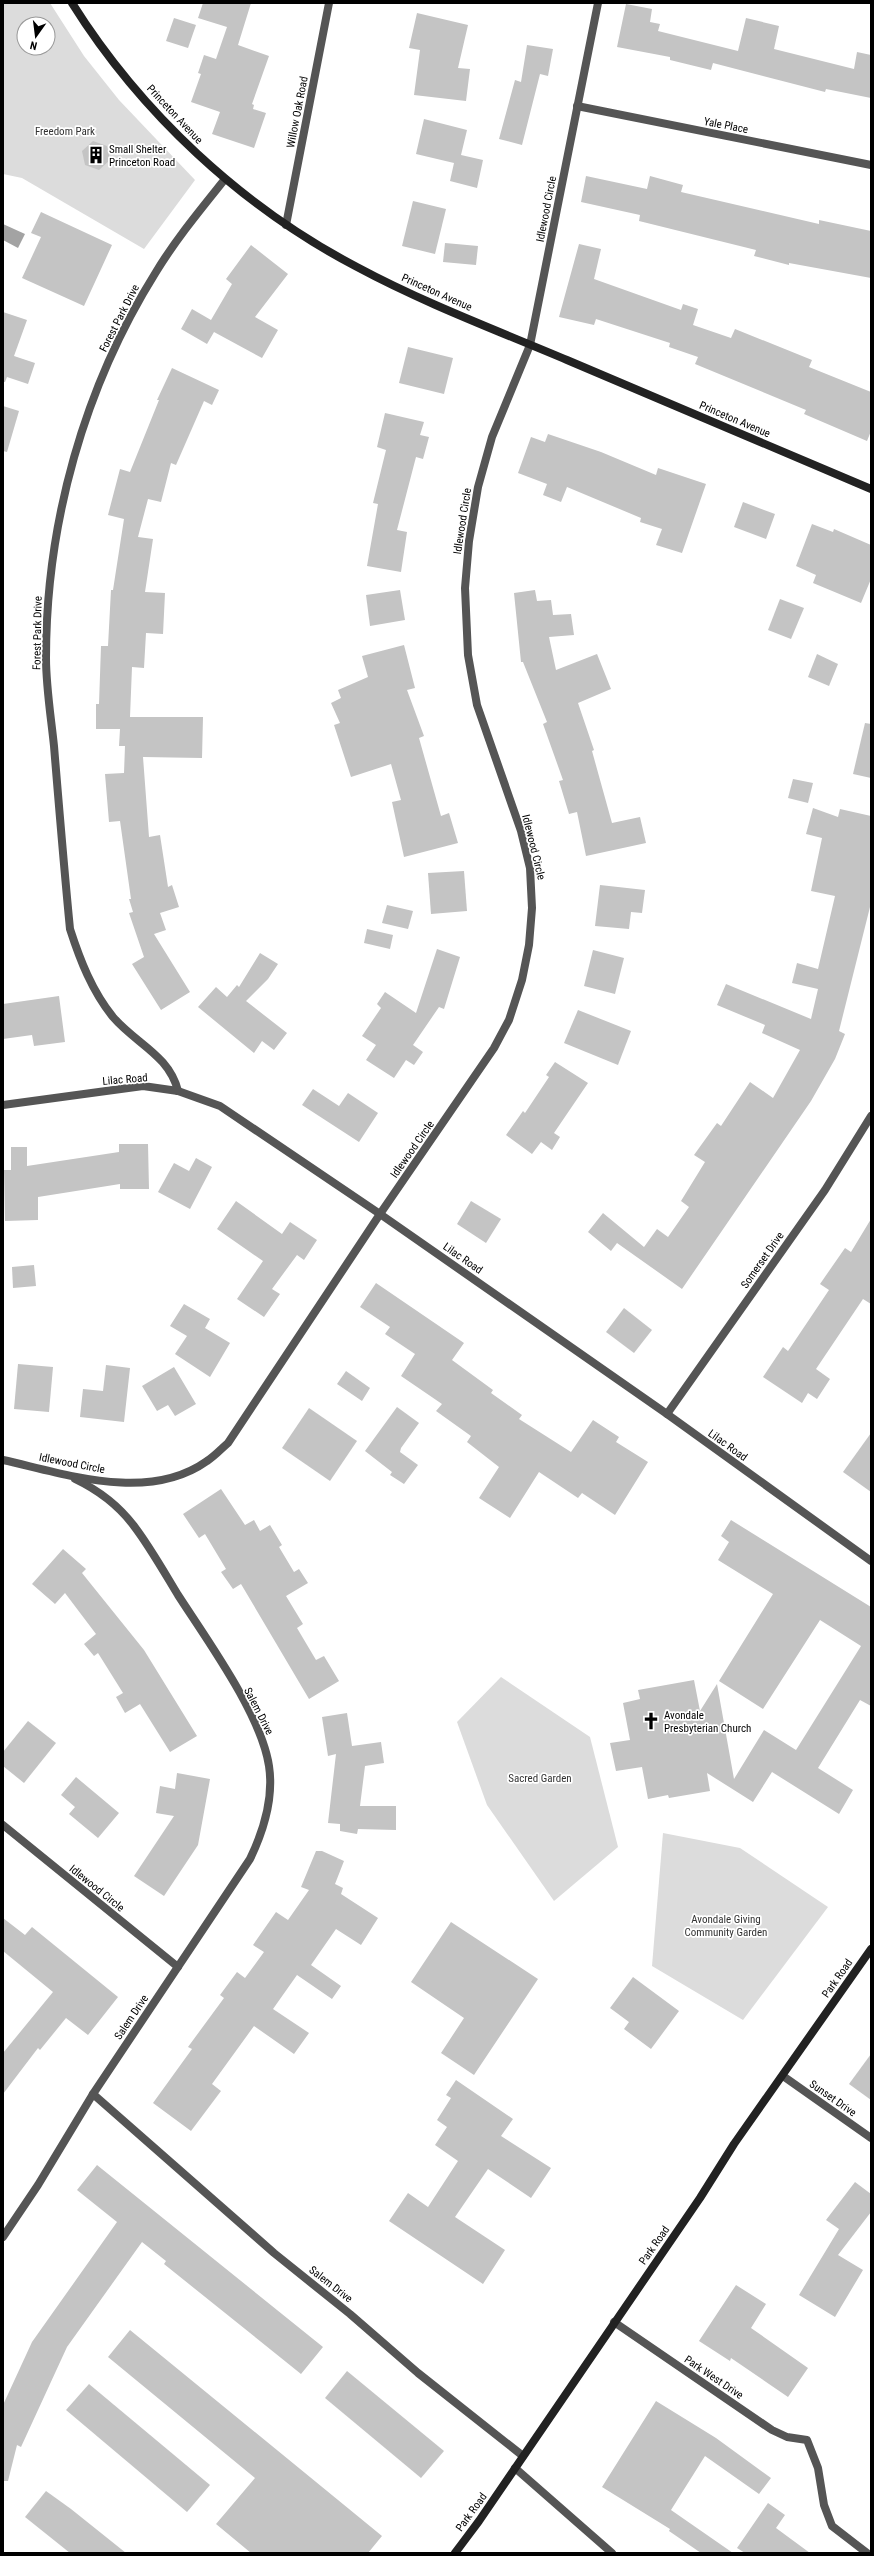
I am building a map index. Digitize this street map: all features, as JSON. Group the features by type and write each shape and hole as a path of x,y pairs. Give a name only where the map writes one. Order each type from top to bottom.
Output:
{"street":[{"name":"Princeton Avenue","path":"72,3 120,68 144,97 192,149 225,179 286,225 358,268 434,304 871,489"},
{"name":"Willow Oak Road","path":"286,225 329,3"},
{"name":"Idlewood Circle","path":"3,1460 88,1479 123,1482 158,1480 182,1473 207,1461 228,1443 380,1214 494,1048 509,1020 522,980 529,945 532,901 530,868 521,831 477,705 468,655 465,588 469,541 478,487 492,437 530,345 598,3"},
{"name":"Yale Place","path":"577,106 871,165"},
{"name":"Forest Park Drive","path":"178,1091 174,1075 158,1055 133,1038 112,1016 96,992 80,961 70,929 46,660 48,603 53,557 66,489 87,415 102,377 124,329 156,271 225,179"},
{"name":"Lilac Road","path":"3,1105 144,1086 178,1091 220,1106 380,1214 667,1414 871,1561"},
{"name":"Somerset Drive","path":"667,1414 825,1190 871,1116"},
{"name":"Salem Drive","path":"3,2237 38,2185 93,2094 221,1905 250,1859 262,1834 269,1807 269,1765 262,1738 249,1711 206,1638 134,1526 101,1494 62,1473"},
{"name":"Idlewood Circle","path":"3,1825 178,1967"},
{"name":"Park Road","path":"455,2553 871,1949"},
{"name":"Sunset Drive","path":"783,2076 871,2138"},
{"name":"Salem Drive","path":"93,2094 274,2253 350,2314 418,2373 523,2456"},
{"name":"Park West Drive","path":"614,2322 772,2430 788,2437 807,2440 818,2468 824,2505 832,2526 867,2553"},
{"path":"515,2468 612,2553"}],"green space":[{"name":"Freedom Park","path":"3,3 50,3 84,56 119,100 195,180 144,249 22,178 3,174"},
{"name":"Sacred Garden","path":"501,1677 590,1737 618,1847 554,1901 487,1805 457,1722"},
{"name":"Avondale Giving Community Garden","path":"663,1833 740,1848 828,1907 743,2020 652,1966"}],"shaded area":[{"path":"3,224 25,234 18,248 3,240"}],"building":[{"path":"203,3 251,3 238,45 269,56 252,104 254,105 253,109 266,113 254,148 212,134 220,112 191,102 201,74 198,73 204,55 216,59 227,27 198,18"},
{"path":"626,4 652,9 650,22 660,24 658,31 738,51 746,18 779,26 774,49 854,69 857,52 871,55 871,98 826,89 825,92 713,63 711,70 670,60 670,57 617,47"},
{"path":"417,13 468,25 458,68 470,69 466,101 414,95 420,50 409,48"},
{"path":"174,18 196,25 188,48 166,41"},
{"path":"527,45 553,49 548,76 540,74 522,145 499,139 515,80 521,82"},
{"path":"424,119 467,130 461,155 483,160 477,188 450,181 454,163 416,154"},
{"name":"Small Shelter Princeton Road","path":"93,141 107,146 110,160 99,170 85,165 82,151"},
{"path":"586,176 647,189 650,176 683,185 681,192 819,224 819,220 871,231 871,278 789,263 789,265 754,256 756,250 639,221 640,215 581,202"},
{"path":"413,201 446,209 435,254 402,246"},
{"path":"41,212 112,245 84,306 22,278 41,237 31,233"},
{"path":"445,243 478,246 476,265 443,262"},
{"path":"579,244 601,249 594,279 681,310 683,304 698,309 693,325 731,338 735,329 812,360 809,367 871,392 871,431 867,441 804,414 806,410 695,364 698,357 669,347 670,343 596,319 594,325 559,317"},
{"path":"251,245 288,274 255,317 278,330 262,358 214,332 207,344 181,329 192,309 211,320 232,284 226,279"},
{"path":"3,312 27,320 14,356 35,363 28,384 7,377 5,382 3,382"},
{"path":"408,347 453,358 444,394 399,383"},
{"path":"172,368 219,390 212,405 204,401 176,465 171,463 161,502 148,499 138,537 153,539 145,592 165,593 163,634 146,633 144,668 132,667 130,717 203,717 202,758 143,757 149,837 160,835 168,887 172,885 179,907 160,913 166,930 154,934 190,992 161,1010 132,964 144,957 129,913 133,912 129,899 131,899 120,821 109,822 105,774 124,773 125,746 119,746 120,729 96,729 96,704 99,704 101,646 108,646 111,590 113,590 124,519 108,515 120,469 130,472 159,400 157,400"},
{"path":"3,406 19,411 7,452 3,451"},
{"path":"385,413 424,422 420,435 429,437 423,459 416,457 397,530 407,532 401,572 367,566 378,504 373,503 386,450 377,447"},
{"path":"548,434 601,452 656,475 658,468 706,484 682,553 656,545 662,529 640,522 641,518 567,487 561,502 543,495 547,484 518,473 531,437 545,442"},
{"path":"743,502 775,514 766,539 734,527"},
{"path":"812,524 833,532 834,529 871,545 871,579 861,603 813,583 816,575 796,566"},
{"path":"400,590 405,620 370,626 366,595"},
{"path":"535,590 537,601 551,600 553,615 571,614 574,635 549,637 556,670 597,654 611,689 578,703 594,750 592,751 612,823 640,817 646,843 586,856 577,812 569,814 559,781 563,780 543,724 547,722 523,662 521,662 514,593"},
{"path":"780,599 804,608 791,639 768,630"},
{"path":"404,645 415,688 407,690 424,736 419,738 441,816 449,813 458,843 404,857 392,802 401,800 391,764 351,777 334,725 340,723 331,703 341,698 338,690 368,677 362,656"},
{"path":"817,654 838,664 829,686 808,677"},
{"path":"865,723 871,724 871,778 853,774"},
{"path":"793,779 813,783 808,803 788,798"},
{"path":"813,808 838,817 840,809 871,816 871,903 839,1031 845,1034 835,1059 811,1101 682,1289 617,1243 611,1251 588,1232 603,1213 644,1247 657,1229 668,1237 689,1207 681,1201 705,1162 694,1155 717,1123 721,1126 750,1082 773,1098 800,1050 762,1033 765,1025 717,1005 726,984 811,1019 818,989 792,983 797,963 818,969 835,896 811,891 822,838 806,834"},
{"path":"464,871 467,911 431,914 428,873"},
{"path":"600,885 645,890 642,913 631,912 629,929 595,926"},
{"path":"387,905 413,911 408,929 382,923"},
{"path":"367,929 393,935 390,949 364,943"},
{"path":"437,949 460,957 444,1009 439,1007 413,1045 423,1052 414,1065 406,1060 394,1078 366,1060 376,1045 362,1036 381,1008 377,1004 385,992 416,1013"},
{"path":"593,950 624,958 615,994 584,986"},
{"path":"260,953 278,964 268,979 246,1001 287,1033 274,1050 262,1041 254,1053 198,1007 216,987 227,997 237,985 239,987"},
{"path":"59,996 65,1042 34,1046 32,1035 3,1039 3,1004"},
{"path":"578,1010 631,1031 618,1065 564,1043"},
{"path":"555,1062 588,1083 554,1133 560,1137 552,1150 541,1142 532,1154 506,1135 523,1111 525,1113 549,1077 546,1075"},
{"path":"313,1089 339,1106 348,1093 378,1113 359,1142 302,1105"},
{"path":"119,1144 148,1144 149,1189 120,1189 120,1184 38,1197 38,1220 5,1221 4,1170 11,1170 11,1147 27,1147 27,1166 119,1152"},
{"path":"196,1158 212,1167 190,1209 158,1192 174,1163 189,1171"},
{"path":"236,1201 282,1234 290,1222 317,1240 304,1260 297,1255 272,1289 280,1294 264,1317 237,1299 263,1261 217,1229"},
{"path":"471,1201 501,1219 486,1243 457,1224"},
{"path":"871,1219 871,1304 863,1299 816,1369 830,1379 817,1399 808,1393 802,1403 763,1377 783,1347 788,1351 829,1290 820,1284 845,1248 851,1252"},
{"path":"34,1265 36,1286 13,1288 12,1267"},
{"path":"376,1283 464,1343 452,1360 493,1390 491,1393 522,1415 519,1419 571,1452 593,1420 619,1437 616,1442 648,1462 615,1515 582,1493 578,1498 539,1472 510,1518 479,1498 499,1467 467,1442 471,1436 436,1411 442,1404 401,1376 415,1354 385,1334 390,1327 360,1307"},
{"path":"184,1304 210,1319 205,1328 230,1343 210,1377 175,1354 187,1336 170,1326"},
{"path":"624,1308 652,1330 634,1353 606,1332"},
{"path":"18,1364 53,1367 49,1412 14,1409"},
{"path":"106,1365 130,1368 124,1422 80,1417 83,1389 103,1391"},
{"path":"174,1367 196,1404 175,1416 168,1405 157,1411 142,1386"},
{"path":"346,1371 370,1388 362,1401 337,1384"},
{"path":"397,1407 419,1423 401,1448 400,1452 418,1465 404,1484 390,1475 392,1472 365,1451"},
{"path":"309,1408 357,1441 330,1481 282,1448"},
{"path":"871,1433 871,1492 843,1472"},
{"path":"221,1489 245,1525 254,1520 260,1531 270,1525 282,1545 279,1547 294,1572 299,1569 308,1583 286,1596 303,1624 297,1628 316,1660 324,1656 339,1681 309,1699 241,1584 233,1589 221,1572 226,1569 205,1534 199,1538 183,1514"},
{"name":"Avondale Presbyterian Church","path":"731,1520 871,1607 871,1706 860,1700 818,1768 853,1790 839,1814 772,1772 753,1802 707,1773 710,1791 669,1798 668,1795 648,1799 642,1767 616,1771 610,1743 630,1740 623,1703 640,1699 638,1690 694,1680 700,1711 717,1684 734,1779 764,1730 796,1750 861,1646 820,1620 763,1709 719,1681 773,1594 718,1560 729,1542 721,1536"},
{"path":"63,1549 86,1569 82,1573 144,1650 197,1736 170,1752 140,1704 125,1713 116,1697 123,1693 98,1653 94,1656 84,1644 96,1634 65,1593 55,1604 32,1584"},
{"path":"347,1713 352,1746 381,1742 384,1763 365,1766 360,1806 396,1806 396,1830 358,1829 357,1834 340,1831 340,1824 328,1823 336,1754 328,1756 322,1717"},
{"path":"28,1721 56,1743 24,1783 3,1766 3,1752"},
{"path":"177,1773 210,1779 198,1845 164,1896 134,1876 174,1816 156,1813 160,1786 175,1789"},
{"path":"76,1777 119,1813 98,1838 69,1814 75,1807 61,1795"},
{"path":"316,1851 322,1851 344,1861 335,1884 343,1888 341,1894 378,1918 361,1945 336,1929 311,1965 341,1986 332,1999 297,1975 273,2009 309,2033 294,2054 254,2026 212,2084 221,2091 191,2131 153,2103 192,2049 188,2047 224,1998 220,1995 237,1972 245,1978 264,1952 253,1945 276,1912 288,1920 309,1890 301,1887"},
{"path":"3,1918 25,1935 32,1927 118,1997 88,2035 66,2018 40,2050 38,2048 3,2094 3,2053 53,1992 3,1951"},
{"path":"451,1922 538,1979 474,2075 441,2053 464,2018 411,1982"},
{"path":"633,1977 679,2011 651,2049 624,2029 629,2022 610,2008"},
{"path":"871,2054 871,2100 849,2084"},
{"path":"456,2080 513,2119 501,2136 551,2168 531,2198 488,2169 455,2217 505,2250 483,2284 389,2221 408,2193 428,2207 458,2161 435,2145 447,2127 437,2120 451,2098 446,2095"},
{"path":"97,2165 323,2347 301,2374 164,2264 166,2261 142,2242 67,2347 21,2447 17,2445 8,2481 3,2481 3,2405 32,2342 117,2222 77,2190"},
{"path":"855,2182 871,2194 871,2212 838,2255 863,2270 835,2317 799,2295 839,2229 826,2220"},
{"path":"736,2285 766,2304 751,2328 808,2368 788,2397 731,2358 730,2361 699,2341"},
{"path":"130,2330 382,2536 368,2553 251,2553 216,2524 255,2478 108,2357"},
{"path":"347,2371 444,2451 421,2478 325,2398"},
{"path":"89,2384 210,2485 187,2512 66,2410"},
{"path":"656,2401 716,2438 771,2478 759,2494 705,2456 671,2510 733,2553 701,2553 669,2531 670,2529 602,2487"},
{"path":"46,2491 126,2553 70,2553 25,2517"},
{"path":"768,2503 785,2515 776,2528 810,2553 745,2553 737,2548"}],"place":[{"name":"Small Shelter Princeton Road","path":"96,155"},
{"name":"Avondale Presbyterian Church","path":"651,1721"}]}
